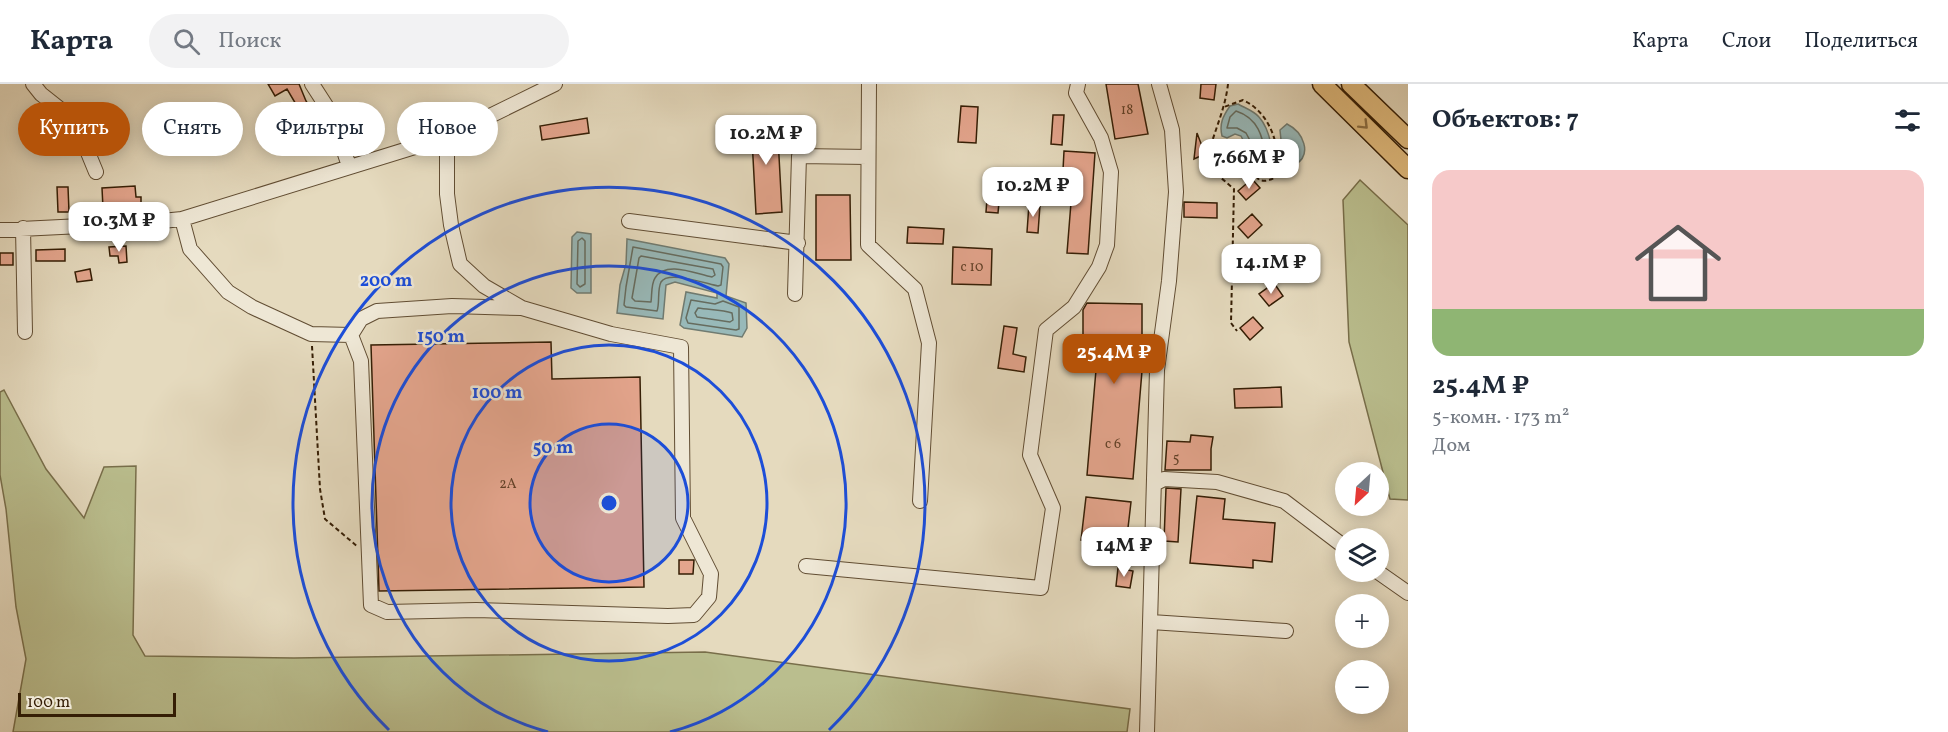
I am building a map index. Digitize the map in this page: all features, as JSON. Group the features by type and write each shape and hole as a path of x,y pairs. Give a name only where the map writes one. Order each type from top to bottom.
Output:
{"highway":[{"path":"1322,84 1408,169"},
{"path":"1351,84 1408,140"}],"street":[{"path":"33,84 41,94 75,121 96,172"},
{"path":"312,84 332,115 349,166"},
{"path":"498,112 555,84"},
{"path":"869,84 868,245 915,289 929,343 920,501"},
{"path":"806,566 1041,588 1053,508 1030,455 1046,330 1074,307 1099,267 1107,245 1111,172 1101,138 1076,93 1078,84"},
{"path":"1147,732 1157,370 1169,281 1176,192 1172,130 1159,84"},
{"path":"0,230 182,219 397,152"},
{"path":"447,156 447,194 460,264 484,285 522,308"},
{"path":"795,294 799,156 868,157"},
{"path":"182,219 190,249 228,292 252,308 311,334 351,335"},
{"path":"629,221 798,243"},
{"path":"23,228 26,332"},
{"path":"452,306 522,308 611,334 681,347 683,518 711,574 709,597 694,615 668,616 476,610 387,612 371,604 361,361 351,335 362,319 377,311 452,306"},
{"path":"1154,484 1164,479 1217,482 1284,501 1335,540"},
{"path":"1389,580 1408,593"},
{"path":"1151,621 1286,631"}],"path":[{"path":"1228,84 1224,107 1210,143 1206,165 1234,189 1231,323 1237,331"},
{"path":"1210,143 1243,155 1254,174 1263,181 1277,176 1277,150 1270,125 1249,103 1243,100 1224,107"},
{"path":"311,334 320,489 325,519 369,555"}],"green space":[{"path":"1360,180 1408,225 1408,500 1390,499 1389,462 1380,462 1349,342 1343,200"},
{"path":"4,390 46,469 84,518 104,467 136,466 133,635 145,656 294,658 705,652 1130,709 1127,732 13,732 26,659 16,607 6,509 0,475 0,392"}],"water":[{"path":"1238,104 1252,111 1263,122 1273,153 1272,174 1266,176 1259,172 1241,136 1235,134 1227,138 1222,136 1221,124 1224,117 1230,106"},
{"path":"1287,124 1298,132 1304,143 1304,155 1295,165 1289,162 1281,140 1280,130"},
{"path":"577,232 591,234 591,293 577,293 571,288 572,237"},
{"path":"627,239 725,258 729,264 726,296 746,303 747,328 742,337 684,328 680,325 686,292 717,298 717,293 675,282 666,285 663,319 617,313 620,285 626,264"}],"building":[{"path":"268,84 299,84 307,102 295,102 287,89 275,96"},
{"path":"1106,84 1138,84 1148,134 1115,139"},
{"path":"1201,84 1216,84 1214,100 1200,98"},
{"path":"961,106 978,107 976,143 958,142"},
{"path":"1053,115 1064,115 1062,145 1051,144"},
{"path":"587,118 589,133 542,140 540,126"},
{"path":"777,119 782,212 756,214 751,120"},
{"path":"1197,133 1205,154 1194,159"},
{"path":"1064,151 1095,153 1088,254 1067,253 1072,190 1062,189"},
{"path":"998,176 1036,179 1035,204 999,202 998,213 986,212 987,199 997,199"},
{"path":"1252,179 1260,188 1246,200 1238,191"},
{"path":"135,186 136,197 141,197 141,206 103,208 102,188"},
{"path":"57,187 68,187 69,212 58,212"},
{"path":"816,195 850,195 851,260 816,260"},
{"path":"1184,202 1217,203 1217,218 1184,217"},
{"path":"1029,204 1040,205 1038,233 1027,232"},
{"path":"1252,214 1262,225 1248,238 1238,227"},
{"path":"908,227 944,229 943,244 907,243"},
{"path":"126,246 127,262 119,263 118,256 110,256 109,247"},
{"path":"953,247 992,249 991,285 952,284"},
{"path":"65,249 65,261 36,261 36,250"},
{"path":"1252,251 1261,262 1247,273 1238,262"},
{"path":"0,253 13,253 13,265 0,265"},
{"path":"90,269 92,280 77,282 75,272"},
{"path":"1274,283 1283,296 1269,306 1259,294"},
{"path":"1087,303 1142,304 1142,371 1133,479 1087,475 1096,370 1083,369 1083,310"},
{"path":"1253,317 1263,328 1250,340 1240,328"},
{"path":"1004,326 1017,328 1013,354 1026,357 1024,372 998,368"},
{"path":"551,342 552,379 640,377 644,587 379,591 371,345"},
{"path":"1281,387 1282,407 1235,408 1234,389"},
{"path":"1191,435 1213,437 1211,470 1165,470 1167,441 1190,442"},
{"path":"1166,488 1181,489 1178,542 1164,541"},
{"path":"1197,496 1225,499 1223,519 1275,523 1272,562 1253,560 1253,568 1190,563"},
{"path":"1086,497 1131,502 1126,545 1081,540"},
{"path":"679,560 694,560 693,574 679,574"},
{"path":"1118,568 1133,571 1130,588 1116,586"}],"waterway":[{"path":"1271,146 1282,144"}]}
